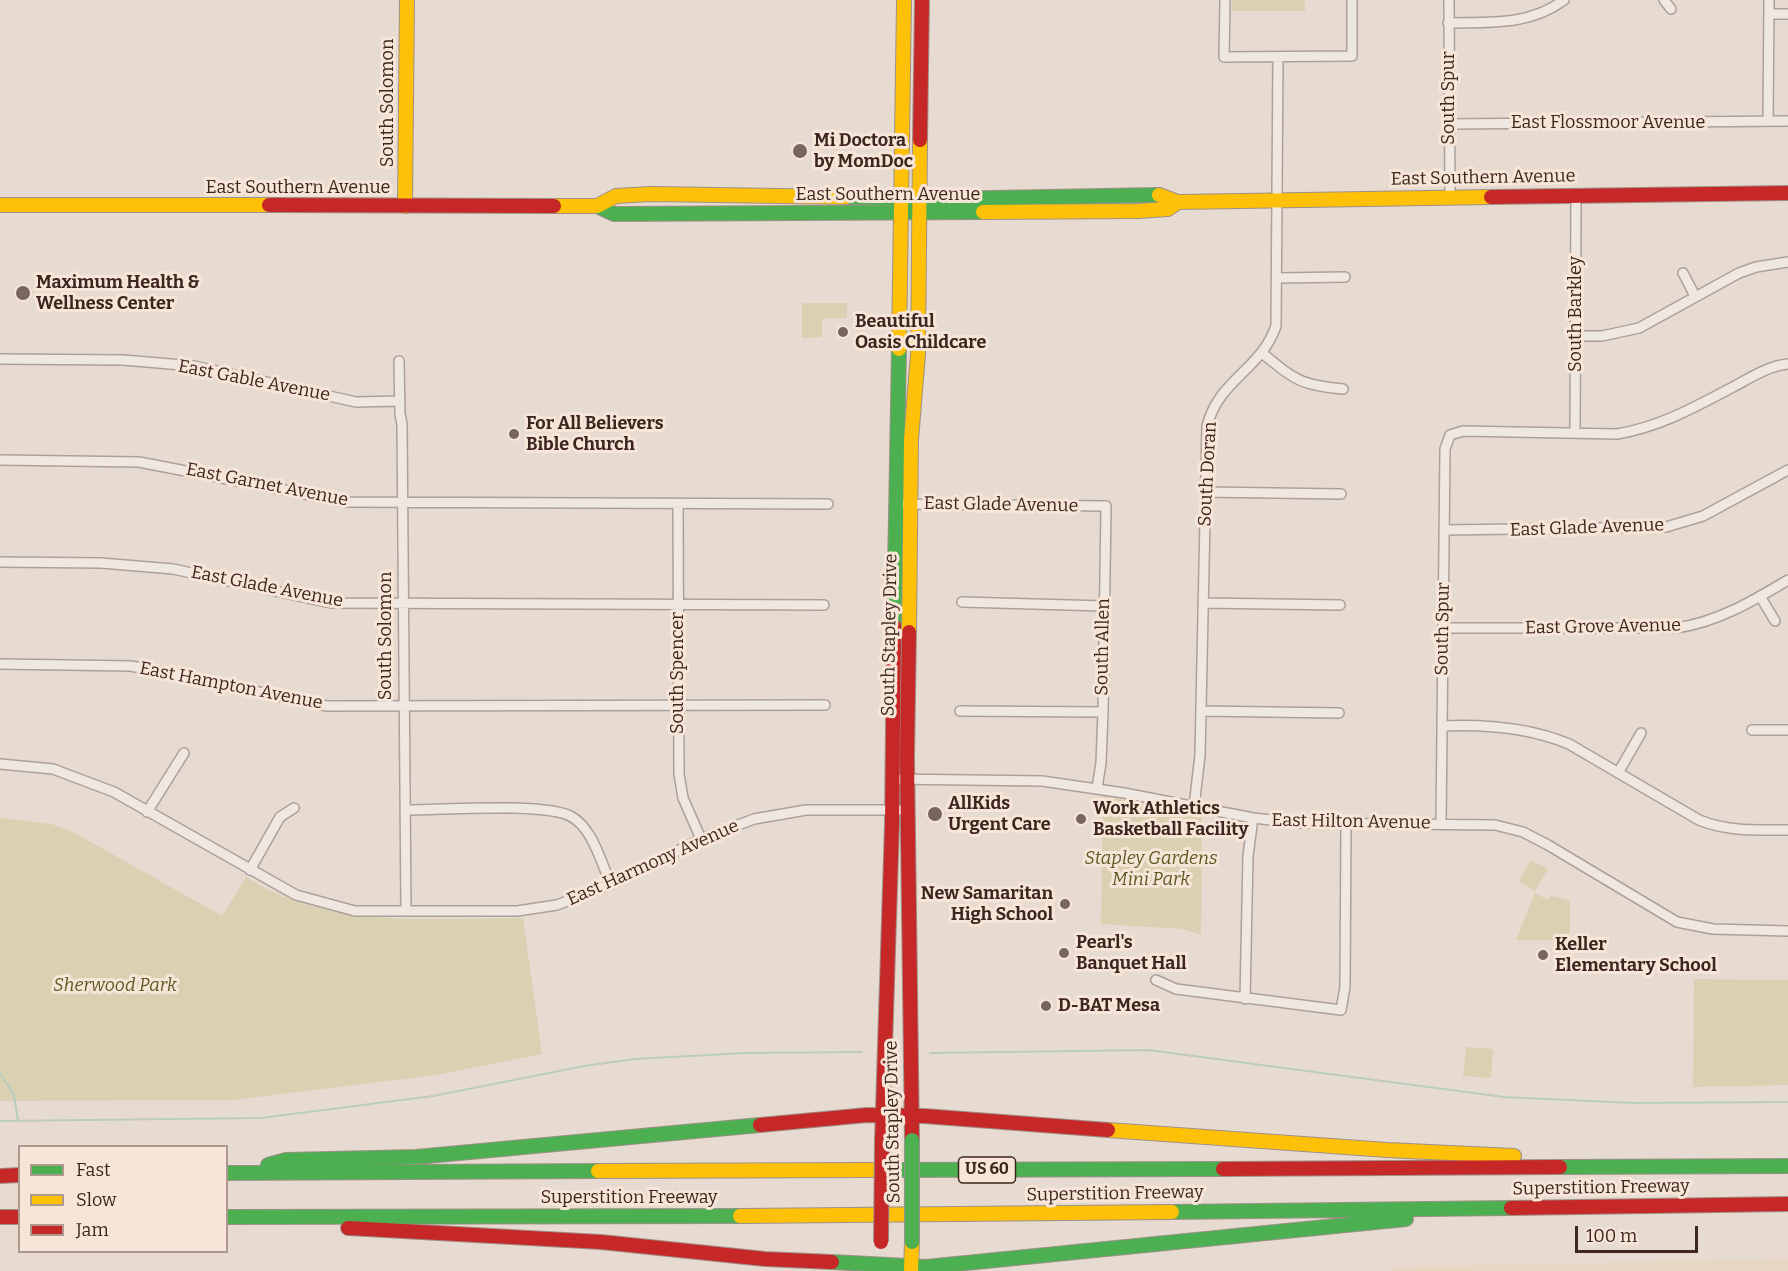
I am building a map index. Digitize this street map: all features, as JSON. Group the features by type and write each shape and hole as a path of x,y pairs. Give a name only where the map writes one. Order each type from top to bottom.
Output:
{"main road":[{"name":"South Solomon","path":"405,206 407,0"},
{"name":"South Stapley Drive","path":"904,0 900,352 907,919 912,1116 911,1269"},
{"path":"909,0 912,5 913,24 917,31 922,32"},
{"name":"South Stapley Drive","path":"881,1268 882,1115 902,504 918,354 922,0"},
{"path":"903,31 910,33 913,37 915,58 921,72"},
{"name":"East Southern Avenue","path":"597,206 616,196 651,194 920,198 1164,195 1178,202 1788,193"},
{"path":"659,214 674,207 728,206 733,195"},
{"path":"733,214 737,208 778,205 793,196"},
{"path":"1089,212 1094,206 1131,200 1141,196"},
{"name":"East Southern Avenue","path":"0,205 597,206 614,214 920,214 1168,209 1178,202"},
{"path":"900,352 908,365 909,397 914,399"},
{"path":"891,864 898,879 900,911 907,919"},
{"path":"890,918 900,925 901,961 908,969"},
{"path":"230,1173 286,1160 416,1157 882,1115 1387,1150 1741,1167"},
{"name":"Superstition Freeway","path":"230,1173 1788,1166"},
{"path":"0,1176 18,1175"},
{"name":"Superstition Freeway","path":"228,1216 859,1216 1788,1204"},
{"path":"228,1222 513,1236 765,1259 911,1269 1535,1206"},
{"path":"0,1217 18,1217"}],"street":[{"path":"1225,0 1224,57 1352,56 1352,0"},
{"name":"South Spur","path":"1449,0 1450,197"},
{"path":"1448,23 1526,20 1540,15 1564,0"},
{"path":"1664,0 1671,9"},
{"path":"1768,121 1769,0"},
{"path":"1769,14 1788,14"},
{"name":"South Doran","path":"1194,807 1200,755 1206,438 1212,408 1228,386 1262,353 1276,326 1278,57"},
{"name":"East Flossmoor Avenue","path":"1449,124 1788,121"},
{"name":"South Barkley","path":"1575,433 1576,195"},
{"path":"1576,336 1620,333 1639,328 1756,267 1788,262"},
{"path":"1683,273 1695,297"},
{"path":"1278,278 1345,277"},
{"path":"1262,353 1294,380 1304,384 1343,389"},
{"name":"East Gable Avenue","path":"0,359 123,360 194,366 356,402 399,401"},
{"name":"South Solomon","path":"399,361 399,401 402,424 406,911"},
{"path":"1575,433 1617,434 1655,426 1762,372 1788,364"},
{"name":"South Spur","path":"1441,824 1445,449 1450,435 1463,431 1575,433"},
{"name":"East Garnet Avenue","path":"0,460 140,462 346,502 828,504"},
{"name":"East Glade Avenue","path":"1444,531 1666,527 1702,516 1788,470"},
{"path":"1205,492 1341,494"},
{"name":"South Spencer","path":"678,504 678,752 683,798 701,839"},
{"name":"East Glade Avenue","path":"902,504 1106,506"},
{"name":"South Allen","path":"1097,788 1101,763 1103,712 1106,506"},
{"name":"East Glade Avenue","path":"0,562 101,563 173,569 332,603 824,605"},
{"name":"East Grove Avenue","path":"1443,628 1675,628 1710,620 1788,580"},
{"path":"1760,596 1775,621"},
{"path":"962,602 1104,606"},
{"path":"1204,603 1340,605"},
{"name":"East Hampton Avenue","path":"0,664 131,666 327,706 825,705"},
{"path":"960,711 1103,712"},
{"path":"1201,711 1339,713"},
{"path":"1442,726 1494,726 1552,737 1717,828 1788,830"},
{"path":"1752,730 1788,730"},
{"path":"1618,773 1641,733"},
{"path":"147,812 184,753"},
{"name":"East Harmony Avenue","path":"0,764 53,770 114,792 296,895 355,911 522,910 557,905 611,884 701,839 751,819 781,813 837,808 907,810"},
{"name":"East Hilton Avenue","path":"892,779 1042,780 1298,824 1496,825 1522,832 1677,922 1713,929 1788,932"},
{"path":"250,870 279,817 294,808"},
{"path":"405,810 540,809 572,817 588,834 611,884"},
{"path":"1245,999 1248,856 1253,818"},
{"path":"1156,980 1176,989 1341,1010 1345,987 1346,824"}],"shaded area":[{"path":"1788,1259 1788,1271 1391,1271 1391,1267"}],"green space":[{"path":"1232,0 1305,0 1305,11 1232,11"},
{"path":"802,303 847,303 847,318 822,319 822,337 802,338"},
{"name":"Stapley Gardens Mini Park","path":"1103,796 1202,815 1201,935 1183,929 1101,924"},
{"name":"Sherwood Park","path":"0,818 52,824 75,833 222,916 246,877 278,894 311,906 345,913 415,919 523,918 542,1054 436,1075 233,1100 0,1101"},
{"path":"1531,860 1548,869 1535,891 1519,882"},
{"path":"1535,893 1548,900 1551,896 1570,900 1570,940 1516,940"},
{"path":"1694,979 1788,980 1788,1085 1693,1087"},
{"path":"1466,1047 1493,1049 1491,1078 1463,1076"}],"waterway":[{"path":"930,1053 1148,1050 1504,1097 1633,1103 1788,1102"},
{"path":"0,1121 261,1118 433,1096 584,1066 635,1059 745,1053 862,1052"},
{"path":"0,1073 14,1095 18,1121"}],"traffic: fast":[{"path":"846,197 936,199 1159,195"},
{"path":"597,206 614,214 983,212"},
{"path":"894,626 899,349"},
{"path":"268,1165 286,1160 416,1157 760,1125"},
{"path":"912,1140 912,1242"},
{"path":"1560,1167 1788,1166"},
{"path":"873,1170 1223,1169"},
{"path":"228,1173 598,1171"},
{"path":"1172,1212 1511,1208"},
{"path":"228,1217 740,1216"},
{"path":"832,1262 926,1267 1406,1219"}],"traffic: slow":[{"path":"405,206 407,0"},
{"path":"899,349 904,0"},
{"path":"909,632 911,440 918,354 920,140"},
{"path":"554,206 597,206 616,196 651,194 846,197"},
{"path":"1159,195 1178,202 1491,197"},
{"path":"983,212 1138,211 1168,209 1178,202"},
{"path":"0,205 269,205"},
{"path":"1108,1130 1387,1150 1514,1156"},
{"path":"598,1171 873,1170"},
{"path":"740,1216 1172,1212"},
{"path":"911,1271 912,1242"}],"traffic: jam":[{"path":"920,140 922,0"},
{"path":"1491,197 1788,193"},
{"path":"269,205 554,206"},
{"path":"882,1141 892,824 894,626"},
{"path":"909,632 907,757 912,1140"},
{"path":"760,1125 867,1115 924,1116 1108,1130"},
{"path":"881,1242 882,1141"},
{"path":"1223,1169 1560,1167"},
{"path":"0,1176 18,1175"},
{"path":"1511,1208 1788,1204"},
{"path":"0,1217 18,1217"},
{"path":"348,1228 601,1242 765,1259 832,1262"}],"place":[{"name":"Mi Doctora by MomDoc","path":"800,151"},
{"name":"Maximum Health & Wellness Center","path":"23,293"},
{"name":"Beautiful Oasis Childcare","path":"843,332"},
{"name":"For All Believers Bible Church","path":"514,434"},
{"name":"AllKids Urgent Care","path":"935,814"},
{"name":"Work Athletics Basketball Facility","path":"1081,819"},
{"name":"New Samaritan High School","path":"1065,904"},
{"name":"Pearl's Banquet Hall","path":"1064,953"},
{"name":"Keller Elementary School","path":"1543,955"},
{"name":"D-BAT Mesa","path":"1046,1006"}]}
